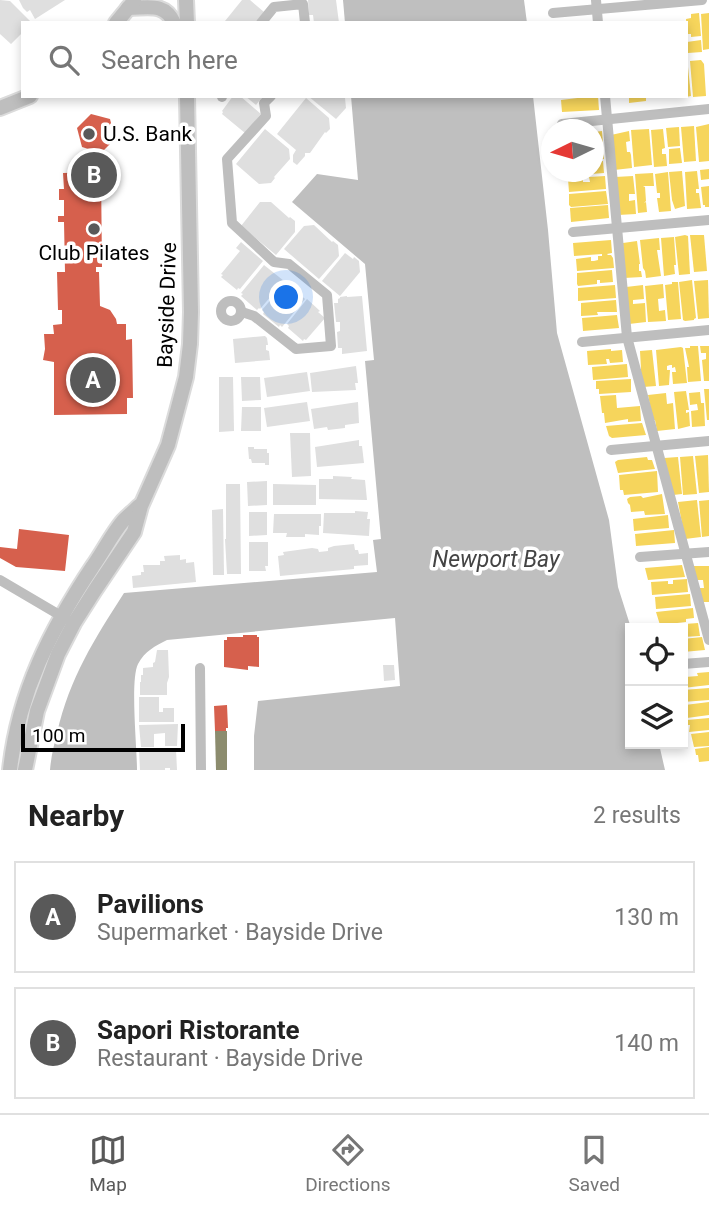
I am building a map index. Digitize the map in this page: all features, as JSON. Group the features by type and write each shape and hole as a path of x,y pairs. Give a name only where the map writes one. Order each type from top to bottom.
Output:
{"main road":[{"path":"186,0 187,21"},
{"path":"118,21 131,4 163,9 171,15 173,21"},
{"path":"0,108 25,98"},
{"name":"Bayside Drive","path":"25,770 30,738 68,620 122,522 141,506 168,445 181,398 189,355 191,312 187,98"},
{"name":"Bayside Drive","path":"10,770 15,737 28,689 49,637 68,620"}],"street":[{"path":"553,13 597,5 702,0"},
{"path":"263,21 274,6 303,4 305,21"},
{"path":"242,312 254,316 296,349 331,346 327,295 289,264 274,262 232,223 227,159 266,116 264,103 269,98"},
{"path":"605,98 626,337 709,640"},
{"path":"604,120 709,109"},
{"path":"573,232 709,220"},
{"path":"582,342 709,330"},
{"path":"611,450 709,441"},
{"path":"640,557 709,552"},
{"path":"0,580 68,620"},
{"path":"688,664 709,662"},
{"path":"200,668 201,770"}],"water":[{"path":"343,0 524,0 527,21 345,21"},
{"name":"Newport Bay","path":"351,98 533,98 557,333 609,520 618,587 629,623 625,623 625,749 660,749 665,770 254,770 258,701 400,686 395,618 167,640 144,656 136,672 134,699 137,770 50,770 62,713 76,676 124,593 377,572 373,540 381,539 365,361 374,360 365,264 292,202 317,174 358,180"}],"building: Homes":[{"path":"699,13 701,36 691,37 691,34 688,34 686,19 691,18 691,14"},
{"path":"709,13 709,49 703,50 701,14"},
{"path":"701,40 702,52 688,53 688,42"},
{"path":"701,60 704,64 706,96 693,97 690,61"},
{"path":"688,67 691,96 688,97"},
{"path":"598,98 599,110 562,112 561,100"},
{"path":"629,98 646,98 646,101 629,103"},
{"path":"709,124 709,161 699,162 696,127"},
{"path":"694,126 696,161 684,162 681,127"},
{"path":"679,127 680,146 668,147 666,128"},
{"path":"649,129 652,165 634,167 631,130"},
{"path":"663,129 665,148 662,149 662,154 666,154 667,166 654,167 651,130"},
{"path":"629,131 630,141 626,142 632,168 614,170 611,135"},
{"path":"680,148 682,163 669,164 669,149"},
{"path":"709,169 709,179 701,180 700,170"},
{"path":"682,171 685,206 675,209 669,172"},
{"path":"697,171 699,189 696,189 696,193 699,193 701,208 687,209 685,172"},
{"path":"668,172 671,211 659,212 657,198 660,198 660,193 657,193 655,174"},
{"path":"653,173 654,186 643,186 647,212 638,213 635,174"},
{"path":"604,176 606,189 569,192 568,182 604,182"},
{"path":"633,176 635,194 629,194 629,201 635,200 636,214 618,215 615,177"},
{"path":"709,186 709,207 705,207 701,187"},
{"path":"606,191 608,204 569,205 569,194"},
{"path":"608,205 609,218 571,222 570,208"},
{"path":"690,235 704,235 707,271 694,272"},
{"path":"688,236 690,274 679,275 675,237"},
{"path":"674,237 675,274 664,276 661,238"},
{"path":"659,238 660,250 657,250 661,276 646,278 640,240"},
{"path":"611,240 612,253 607,254 613,258 614,268 577,271 576,259 591,257 591,261 594,261 602,254 574,256 573,243"},
{"path":"637,241 639,271 642,277 624,278 623,243"},
{"path":"612,270 613,282 600,283 600,280 597,280 597,284 577,284 577,273"},
{"path":"692,280 696,318 685,321 679,282"},
{"path":"708,280 709,318 698,319 694,281"},
{"path":"678,282 681,319 668,320 665,285"},
{"path":"663,284 664,298 658,299 659,311 665,310 666,321 648,322 645,286"},
{"path":"615,285 616,298 578,301 578,288"},
{"path":"643,285 644,299 633,300 633,304 645,303 646,322 629,324 626,287"},
{"path":"616,300 617,312 597,312 598,315 581,316 581,303"},
{"path":"617,315 619,328 583,331 582,318"},
{"path":"698,346 701,381 688,382 689,367 685,348"},
{"path":"700,346 709,346 709,381 704,381 702,360 706,359 706,353 701,353"},
{"path":"681,347 687,383 673,384 672,372 676,372 675,367 670,365 667,366 667,370 670,370 669,385 659,386 656,350"},
{"path":"622,350 623,362 610,363 609,359 606,359 607,364 588,365 587,351"},
{"path":"652,350 656,386 643,387 639,369 640,351"},
{"path":"627,364 628,377 593,380 592,367"},
{"path":"631,379 631,392 599,394 599,389 596,389 596,381"},
{"path":"704,389 709,389 709,420 707,420"},
{"path":"686,391 689,410 686,410 686,413 689,412 690,426 678,429 674,392"},
{"path":"700,392 701,403 704,403 705,426 692,427 691,411 698,410 697,404 690,405 689,393"},
{"path":"666,393 667,404 673,403 675,429 657,431 648,395"},
{"path":"616,395 617,408 640,406 641,421 628,422 628,419 605,423 600,396"},
{"path":"642,423 646,435 612,438 606,426"},
{"path":"708,455 709,492 699,493 695,456"},
{"path":"693,456 697,494 683,495 680,457"},
{"path":"647,457 652,460 655,469 618,473 615,462 618,460"},
{"path":"678,457 682,494 673,495 664,458"},
{"path":"657,471 658,492 624,495 623,490 620,490 619,475"},
{"path":"662,494 665,514 645,515 644,511 631,512 627,499 630,497 643,498"},
{"path":"697,500 701,537 685,539 678,502"},
{"path":"709,500 709,536 702,537 699,501"},
{"path":"668,515 669,528 634,531 633,519"},
{"path":"674,530 675,543 636,546 635,534"},
{"path":"682,565 685,577 648,580 645,568"},
{"path":"693,566 709,566 709,602 703,602 699,588 704,588 703,580 697,580"},
{"path":"687,579 688,592 652,595 651,582 668,581 668,584 673,584 673,580"},
{"path":"690,594 691,606 656,609 655,597"},
{"path":"693,608 694,618 686,619 686,622 659,623 656,612"},
{"path":"698,623 700,636 688,637 688,624"},
{"path":"702,637 705,650 688,652 688,638"},
{"path":"709,672 709,685 688,687 688,677"},
{"path":"709,688 709,700 688,702 688,690"},
{"path":"709,702 709,715 688,718 688,705"},
{"path":"709,718 709,730 689,732 688,720"},
{"path":"709,732 709,746 694,747 691,734"},
{"path":"709,747 709,761 699,762 695,749"}],"building: Shops":[{"path":"91,114 110,119 115,139 101,153 82,147 77,128"},
{"path":"101,172 102,267 96,267 96,272 99,272 100,306 110,310 117,324 126,324 126,340 132,339 133,398 127,398 127,414 54,415 54,362 43,360 44,334 54,334 53,325 62,324 62,310 58,310 57,272 65,272 64,222 58,222 58,216 64,216 64,200 59,200 59,189 64,189 63,173"},
{"path":"19,529 69,535 65,571 16,567 0,558 0,547 17,549"},
{"path":"227,637 259,637 259,667 248,666 248,670 224,667 224,640 227,640"},
{"path":"227,705 228,728 226,731 215,731 214,706"}],"building: Industry":[{"path":"215,731 227,731 227,770 216,770"}],"building: Other":[{"path":"0,0 10,1 30,21 21,21 21,34 11,44 0,34"},
{"path":"19,0 65,0 35,19"},
{"path":"242,0 250,0 264,12 257,21 225,21"},
{"path":"308,0 336,0 339,21 314,21 313,15 309,15"},
{"path":"232,98 242,98 261,114 245,133 222,114"},
{"path":"247,98 261,98 256,105"},
{"path":"306,98 329,118 330,129 310,153 305,153 297,165 293,162 296,150 277,134"},
{"path":"310,98 345,98 346,108 336,119"},
{"path":"265,129 289,149 290,159 271,183 259,184 236,164"},
{"path":"260,202 271,202 295,221 295,232 276,255 241,226"},
{"path":"314,225 338,245 339,256 319,279 284,249 304,226"},
{"path":"241,242 263,261 237,290 221,277 221,274 240,251 236,248"},
{"path":"345,253 359,261 360,272 340,296 322,281"},
{"path":"264,265 284,281 257,310 241,293"},
{"path":"286,282 305,299 282,327 279,327 263,314 262,310"},
{"path":"362,296 367,351 342,354 342,348 338,348 337,332 340,331 340,322 336,322 334,303 338,303 340,297"},
{"path":"307,299 325,318 303,341 287,324"},
{"path":"265,336 270,360 235,363 233,339"},
{"path":"356,366 356,390 312,392 310,373"},
{"path":"307,372 310,391 267,397 264,378"},
{"path":"219,377 233,377 234,431 219,432"},
{"path":"241,377 260,377 261,400 242,401"},
{"path":"307,402 310,421 267,427 264,408"},
{"path":"358,402 359,423 345,425 345,428 314,429 311,409"},
{"path":"242,407 261,407 261,431 241,431"},
{"path":"290,433 310,433 311,476 292,477"},
{"path":"359,440 364,463 317,467 315,447"},
{"path":"248,447 267,449 269,465 252,463"},
{"path":"333,476 365,480 367,500 319,499 319,479 333,479"},
{"path":"267,481 267,505 248,506 247,482"},
{"path":"226,484 240,484 241,574 227,574"},
{"path":"273,484 316,485 316,505 273,505"},
{"path":"223,509 224,575 213,575 212,510"},
{"path":"249,512 267,512 267,535 249,536"},
{"path":"368,512 369,536 323,533 324,513"},
{"path":"274,514 321,514 319,535 286,537 287,533 273,533"},
{"path":"249,542 268,542 266,571 249,571"},
{"path":"354,544 359,554 368,553 368,565 354,566 354,569 280,576 278,556 284,555 283,552 312,548 318,549 319,552 328,551 328,548 334,546"},
{"path":"180,555 180,560 186,559 186,563 194,562 196,582 133,588 132,576 144,572 143,565 160,565 160,561 165,561 164,556"},
{"path":"157,650 168,650 167,695 140,695 143,668 153,667"},
{"path":"383,665 394,665 395,680 384,681"},
{"path":"139,697 159,697 159,712 163,712 163,708 174,708 174,722 139,722"},
{"path":"178,724 177,746 165,746 165,733 154,734 154,747 141,747 139,725"},
{"path":"139,749 176,749 177,770 140,770"}],"place":[{"name":"U.S. Bank","path":"89,134"},
{"name":"Sapori Ristorante","path":"94,175"},
{"name":"Club Pilates","path":"94,229"},
{"name":"Pavilions","path":"93,380"}]}
